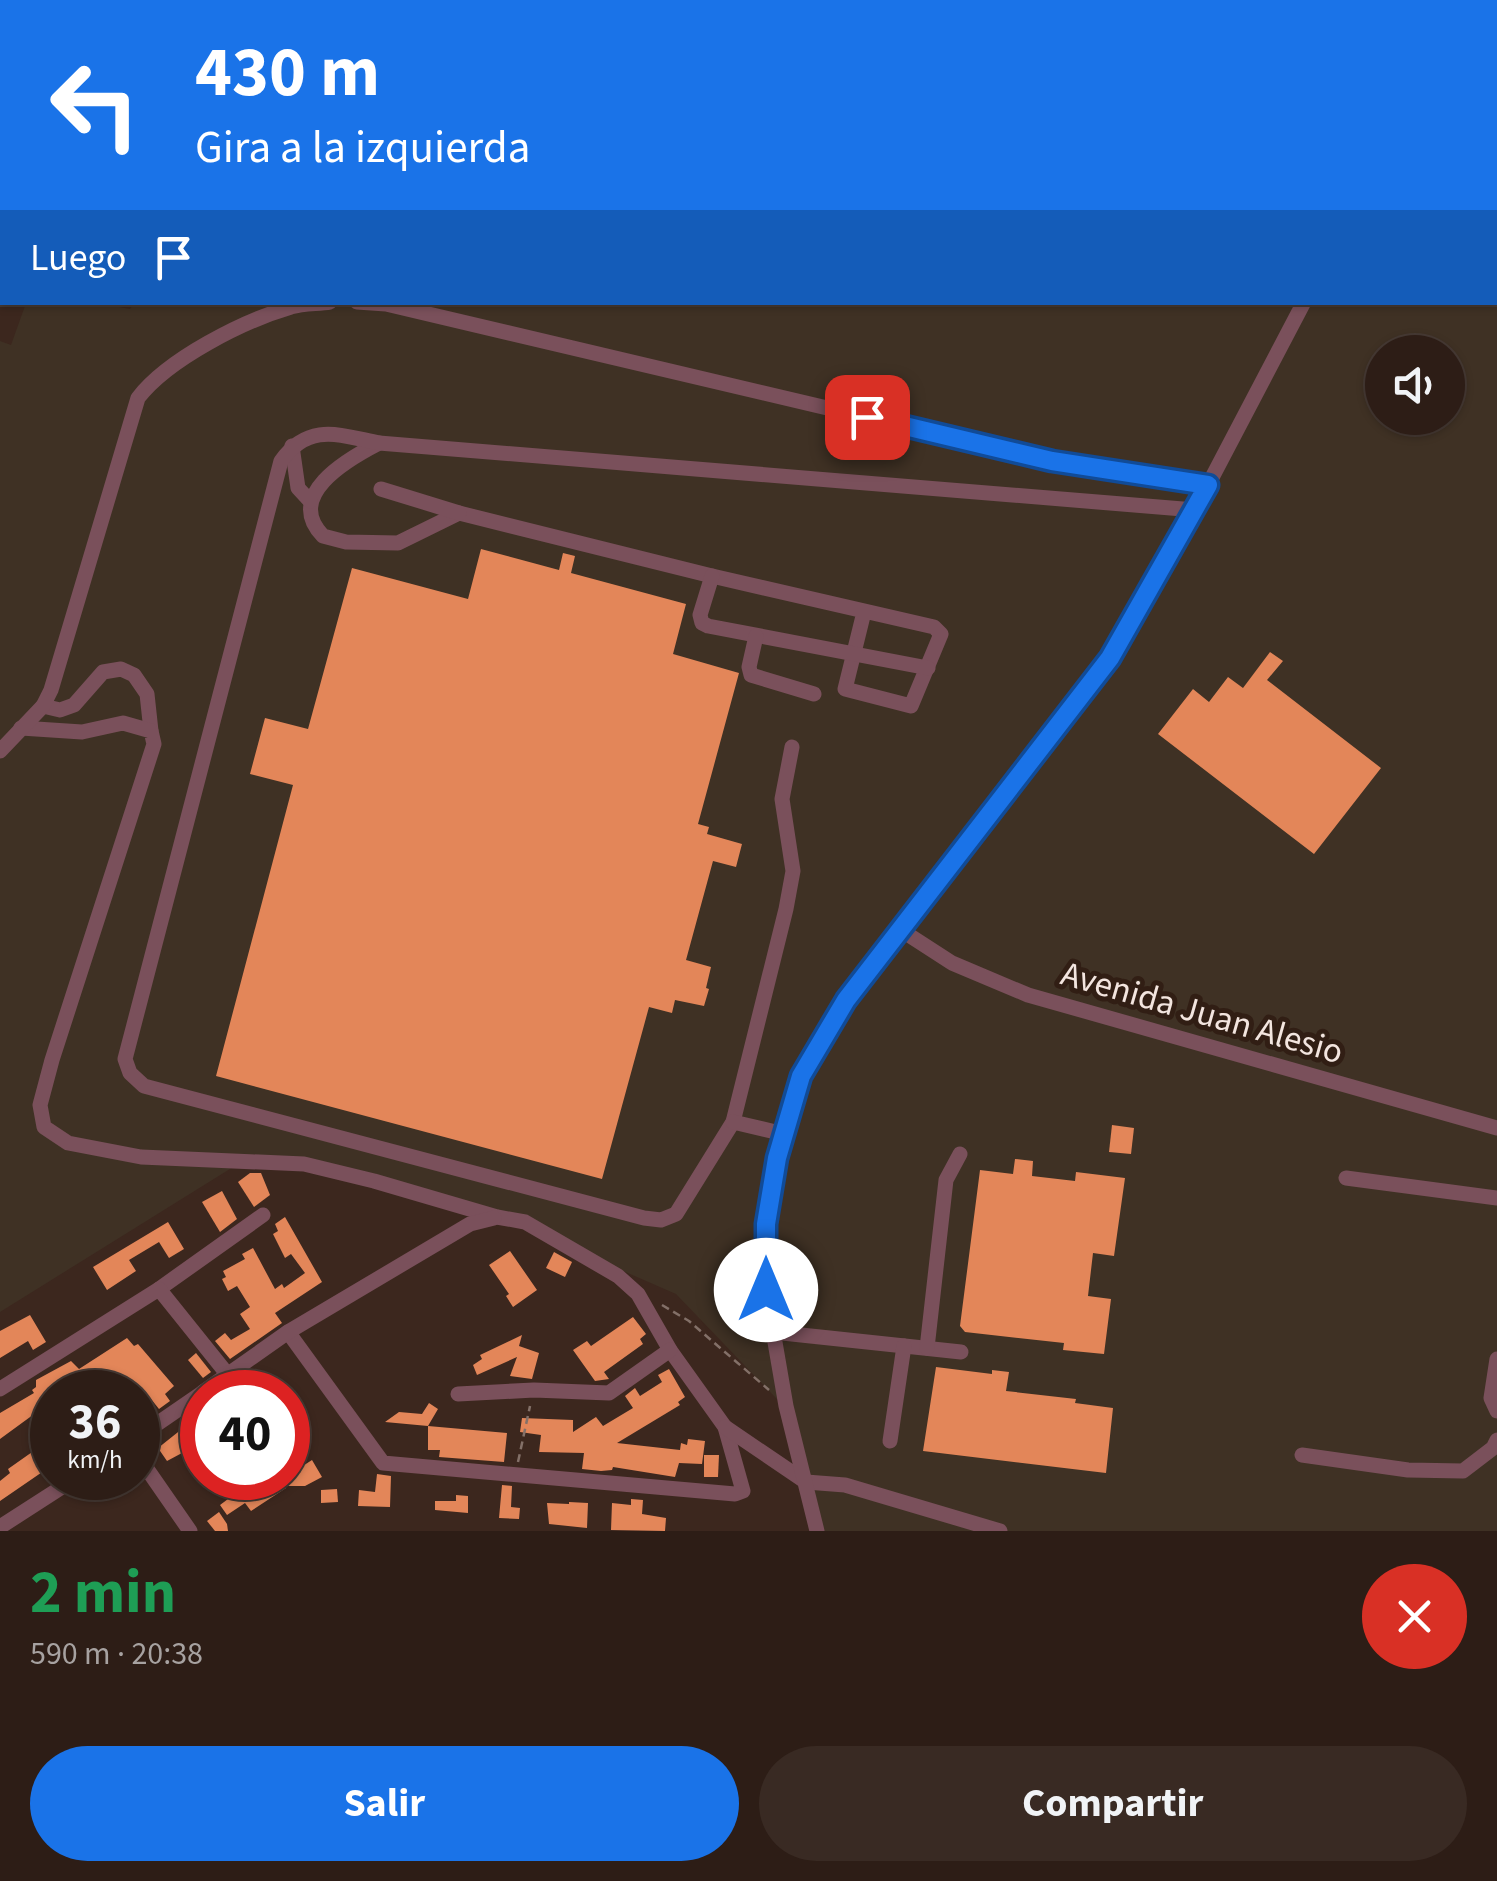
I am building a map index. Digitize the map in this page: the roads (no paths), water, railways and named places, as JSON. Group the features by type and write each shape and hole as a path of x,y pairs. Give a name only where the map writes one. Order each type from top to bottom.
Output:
{"street":[{"path":"0,751 43,706 52,690 138,398 155,376 239,328 303,305"},
{"path":"390,305 1052,461 1208,485"},
{"path":"816,1531 786,1406 766,1290 766,1224 784,1134 801,1076 846,1000 1110,658 1195,510 1302,305"},
{"path":"792,748 782,799 793,870 733,1122 676,1214 662,1220 625,1213 144,1086 130,1073 125,1059 276,480 292,446 306,438 329,432 378,442 1195,510"},
{"path":"378,442 345,461 310,501 309,516 324,536 346,542 398,543 459,513"},
{"path":"292,446 298,488 310,501"},
{"path":"382,489 459,513 941,630 914,704 908,706 845,689 864,612"},
{"path":"712,576 700,615 702,622 853,656 928,668"},
{"path":"756,636 749,667 751,675 814,694"},
{"path":"43,706 60,710 74,705 103,672 121,669 134,675 147,694 154,744 52,1060 40,1105 44,1126 68,1143 142,1157 304,1164 525,1222 618,1276 638,1294 670,1350 725,1427 743,1491 735,1494 383,1462 288,1332"},
{"path":"21,728 82,732 123,724 151,731"},
{"name":"Avenida Juan Alesio","path":"901,930 952,963 1028,995 1497,1128"},
{"path":"733,1122 784,1134"},
{"path":"927,1348 946,1180 960,1154"},
{"path":"1346,1178 1497,1198"},
{"path":"0,1390 160,1289 263,1216"},
{"path":"240,1370 288,1332 470,1224 498,1218"},
{"path":"160,1289 214,1370"},
{"path":"773,1332 960,1352"},
{"path":"890,1441 904,1346"},
{"path":"458,1394 534,1390 608,1393 670,1350"},
{"path":"1497,1359 1491,1398 1497,1412"},
{"path":"725,1427 806,1482 845,1485 1000,1531"},
{"path":"1302,1455 1408,1470 1463,1472 1493,1448 1497,1440"},
{"path":"160,1488 190,1531"},
{"path":"0,1527 42,1500"}]}
